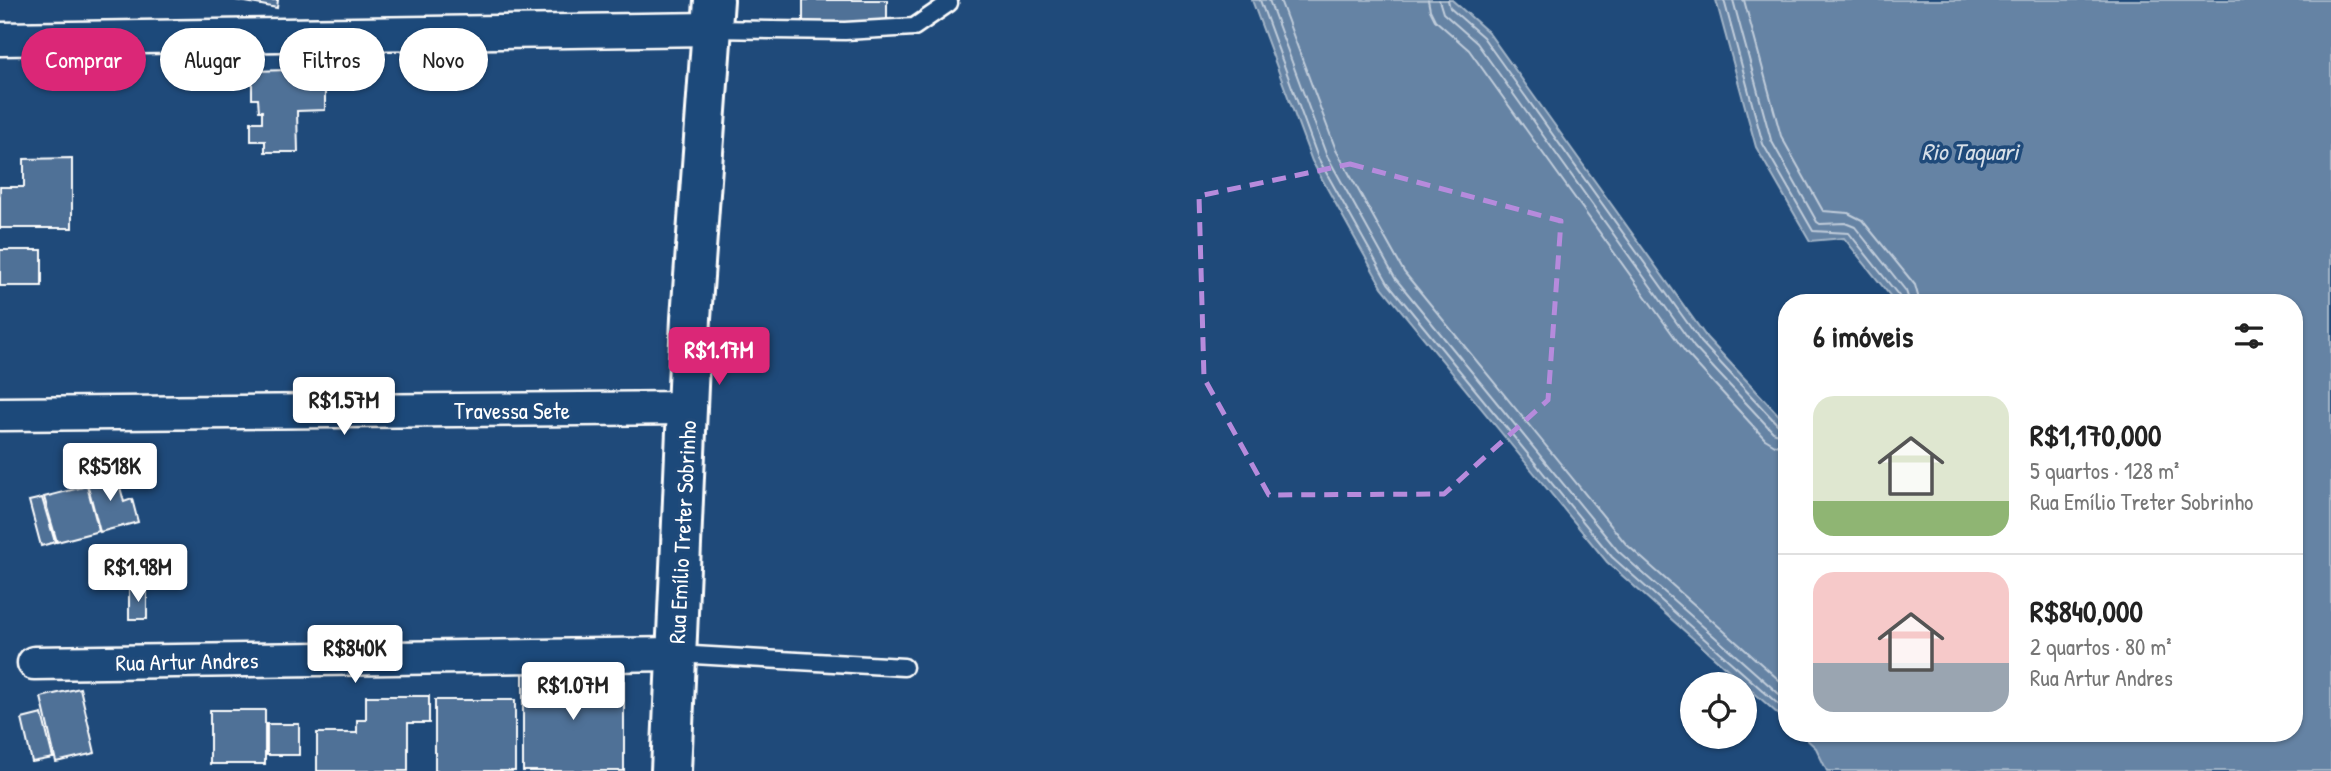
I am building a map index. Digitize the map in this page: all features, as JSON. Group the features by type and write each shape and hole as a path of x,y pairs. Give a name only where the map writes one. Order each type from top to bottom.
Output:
{"main road":[{"name":"Rua Emílio Treter Sobrinho","path":"671,771 691,318 713,14"}],"street":[{"path":"0,38 713,14"},
{"name":"Travessa Sete","path":"0,414 689,408"},
{"name":"Rua Artur Andres","path":"34,663 676,654"}],"lane":[{"path":"713,14 845,31 914,27 949,3"},
{"path":"676,654 904,667"}],"highlighted area":[{"path":"1350,164 1561,221 1548,400 1444,494 1269,495 1204,378 1199,196"}],"water":[{"path":"1252,0 1452,0 1488,32 1707,338 1778,414 1778,714 1757,695 1757,672 1731,672 1607,562 1382,287 1312,161"},
{"name":"Rio Taquari","path":"1716,0 2331,0 2331,771 1827,771 1816,748 1810,742 2303,742 2303,294 1889,294 1844,238 1810,241 1756,147"}],"building":[{"path":"235,0 278,0 277,8"},
{"path":"803,0 887,0 887,22 803,22"},
{"path":"279,70 279,91 325,91 325,110 297,111 298,152 265,152 265,141 251,141 251,122 262,122 262,111 259,111 258,99 252,99 252,91 265,91 265,71"},
{"path":"72,158 72,228 0,228 0,187 24,187 24,159"},
{"path":"0,250 42,250 42,286 0,286"},
{"path":"116,472 124,502 132,499 138,522 100,532 86,479"},
{"path":"87,486 99,531 57,542 44,497"},
{"path":"42,498 55,542 41,546 29,501"},
{"path":"129,589 147,589 147,619 129,619"},
{"path":"523,672 624,672 624,771 523,771"},
{"path":"80,688 95,753 56,762 41,697"},
{"path":"366,696 429,696 429,723 408,723 408,771 317,771 317,733 357,733 357,720 366,720"},
{"path":"435,700 515,700 515,771 435,771"},
{"path":"210,710 265,710 265,764 210,764"},
{"path":"42,714 53,758 32,762 22,719"},
{"path":"267,724 299,724 299,755 267,755"}]}
